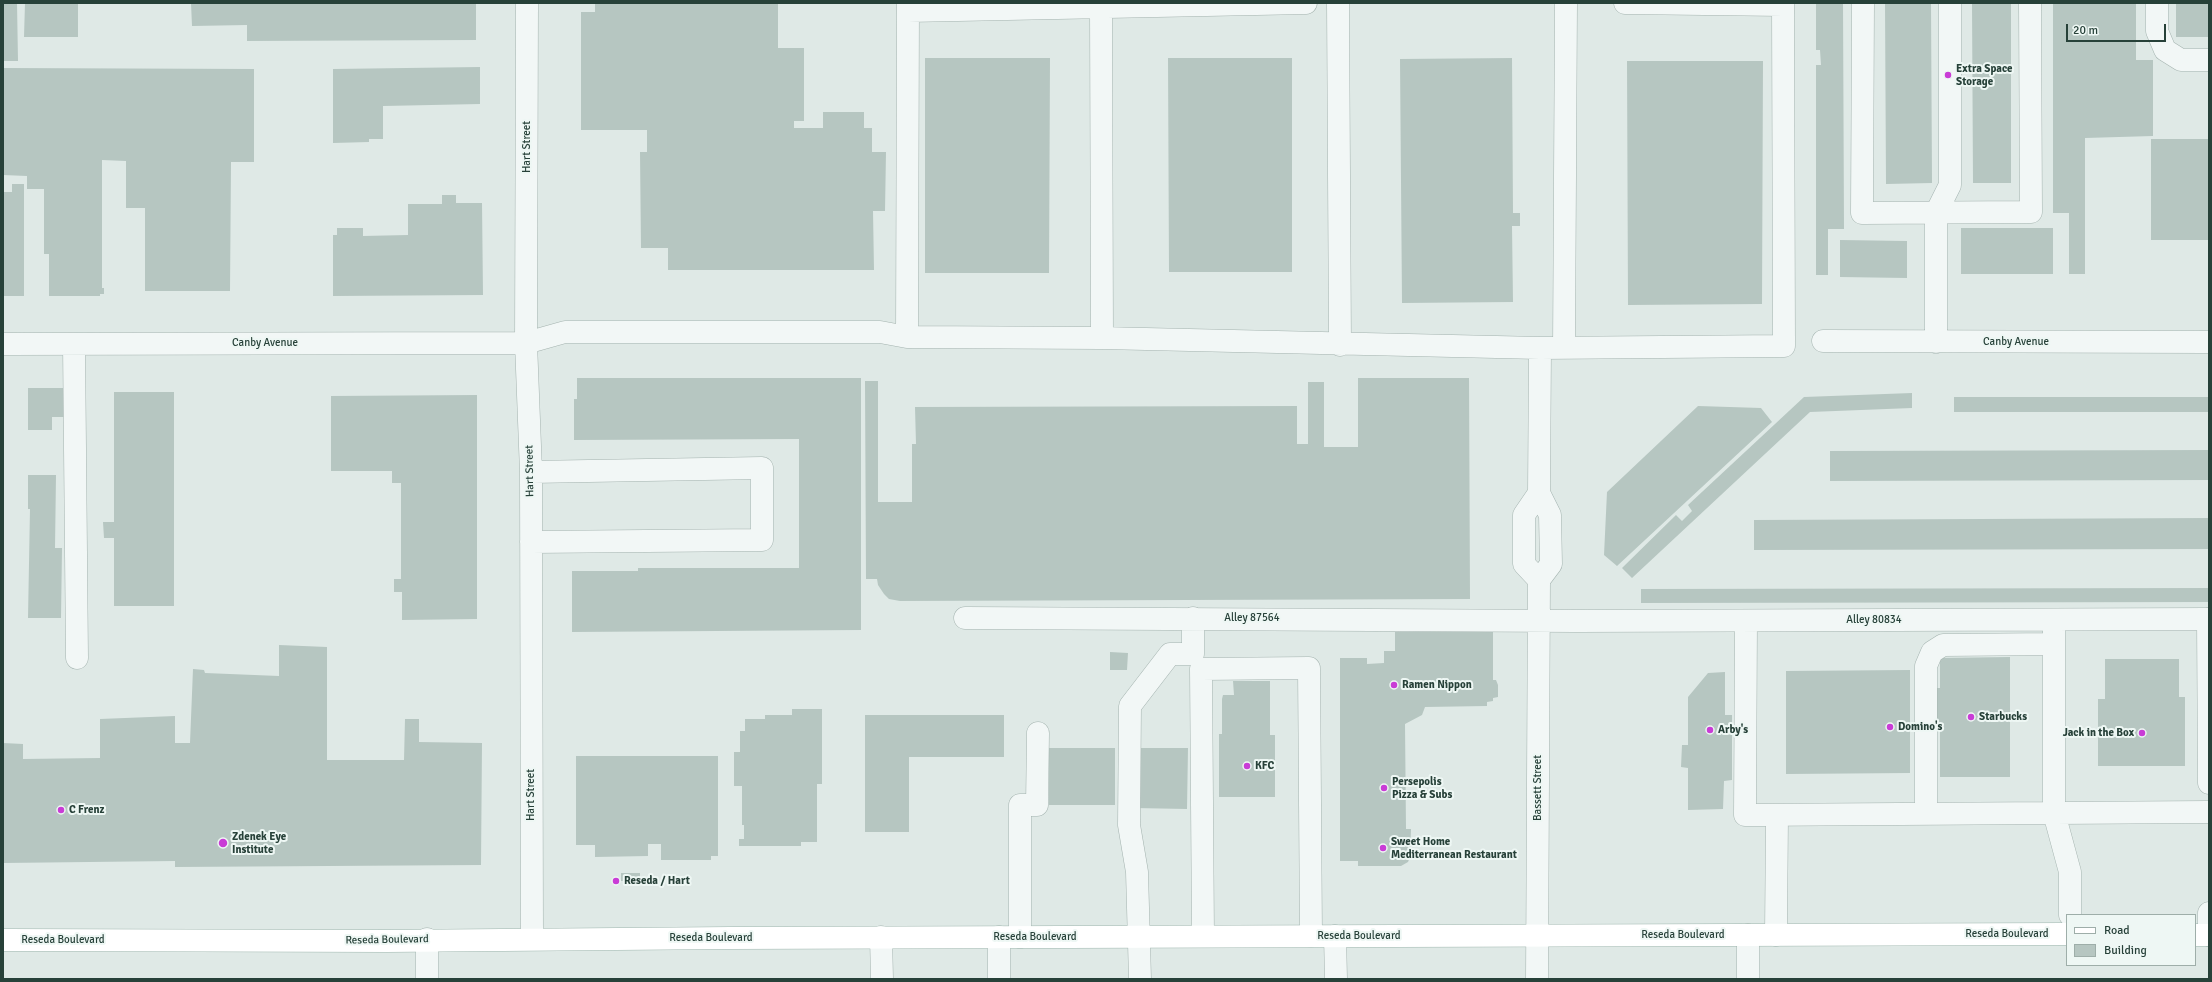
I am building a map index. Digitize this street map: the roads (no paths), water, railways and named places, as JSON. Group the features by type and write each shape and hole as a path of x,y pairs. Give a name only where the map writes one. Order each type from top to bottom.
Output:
{"main road":[{"name":"Reseda Boulevard","path":"3,940 2066,934"},
{"path":"2196,934 2209,935"}],"street":[{"name":"Hart Street","path":"527,3 526,343 531,472 532,938"},
{"path":"908,337 908,7 1101,7 1306,3"},
{"path":"1338,3 1340,345"},
{"path":"1564,348 1566,3"},
{"path":"1625,3 1783,4"},
{"path":"1863,3 1862,213 2031,212 2030,3"},
{"path":"1936,342 1936,212 1950,185 1950,3"},
{"path":"2158,3 2158,32 2165,50 2181,60 2209,60"},
{"name":"Canby Avenue","path":"3,344 526,343 565,332 880,332 908,337 1102,338 1340,345 1540,348 1784,346 1783,4"},
{"path":"1101,7 1102,338"},
{"name":"Canby Avenue","path":"1823,341 2209,342"},
{"path":"74,344 77,658"},
{"name":"Bassett Street","path":"1537,979 1539,588 1524,564 1524,516 1539,493 1540,348"},
{"path":"531,472 762,468 762,540 531,542"},
{"name":"Alley 87564","path":"965,618 1538,620"},
{"path":"1140,979 1137,872 1129,825 1130,706 1170,654 1193,654 1193,618"},
{"path":"2209,619 2209,783"},
{"name":"Alley 80834","path":"1538,620 1746,621 2209,619"},
{"path":"2054,620 2054,813 2070,872 2070,914"},
{"path":"1746,621 1745,815 2209,812"},
{"path":"1926,814 1926,666 1932,652 1944,645 2054,644"},
{"path":"1203,936 1201,669 1309,668 1311,936"},
{"path":"999,979 1009,937 1020,805 1037,805 1038,733"},
{"path":"1776,935 1777,815"},
{"path":"2209,913 2209,935"},
{"path":"1748,935 1748,979"},
{"path":"1335,936 1336,979"},
{"path":"881,937 882,979"},
{"path":"427,939 427,979"}],"place":[{"name":"Extra Space Storage","path":"1948,75"},
{"name":"Ramen Nippon","path":"1394,685"},
{"name":"Starbucks","path":"1971,717"},
{"name":"Domino's","path":"1890,727"},
{"name":"Arby's","path":"1710,730"},
{"name":"Jack in the Box","path":"2142,733"},
{"name":"KFC","path":"1247,766"},
{"name":"Persepolis Pizza & Subs","path":"1384,788"},
{"name":"C Frenz","path":"61,810"},
{"name":"Zdenek Eye Institute","path":"223,843"},
{"name":"Sweet Home Mediterranean Restaurant","path":"1383,848"},
{"name":"Reseda / Hart","path":"616,881"}]}
